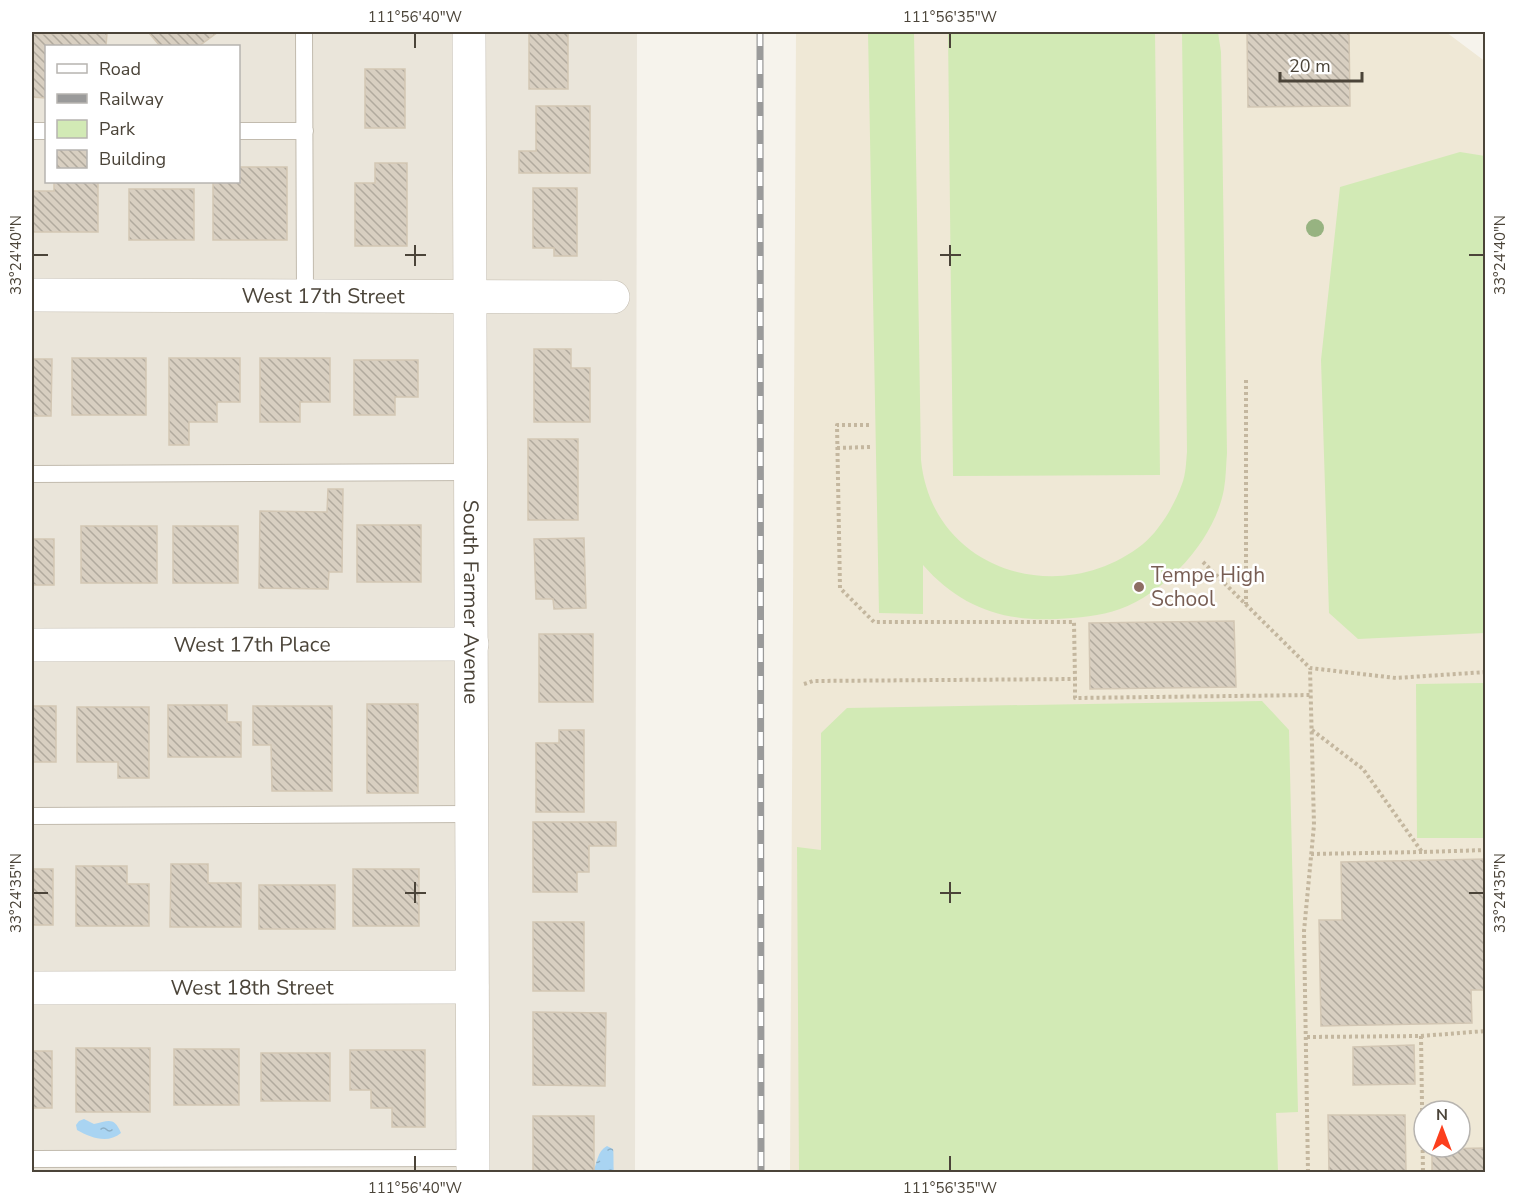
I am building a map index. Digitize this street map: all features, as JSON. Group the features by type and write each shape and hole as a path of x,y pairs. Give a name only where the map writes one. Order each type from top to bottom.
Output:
{"street":[{"name":"South Farmer Avenue","path":"469,32 473,1165"},
{"name":"West 17th Street","path":"32,295 613,297"},
{"name":"West 17th Place","path":"32,645 472,644"},
{"name":"West 18th Street","path":"32,988 472,987"}],"lane":[{"path":"304,32 305,296"},
{"path":"240,131 305,131"},
{"path":"32,474 471,472"},
{"path":"32,816 472,814"},
{"path":"32,1159 473,1165"}],"path":[{"path":"1246,380 1246,604"},
{"path":"869,425 837,425 840,588 874,622 1074,622 1075,698 1311,695"},
{"path":"837,448 870,447"},
{"path":"1203,562 1310,668 1396,678 1485,672"},
{"path":"1308,1173 1304,931 1314,825 1310,668"},
{"path":"804,684 813,681 1075,679"},
{"path":"1312,729 1363,769 1422,852"},
{"path":"1311,854 1485,850"},
{"path":"1307,1037 1421,1036 1485,1031"},
{"path":"1421,1036 1424,1173"}],"shaded area":[{"path":"32,32 637,32 635,1172 32,1172"},
{"name":"Tempe High School","path":"796,32 1446,32 1486,62 1485,1172 790,1172"}],"green space":[{"path":"868,32 914,32 921,460 930,498 949,529 974,553 1005,568 1039,576 1075,574 1110,564 1143,544 1166,516 1183,480 1187,452 1182,32 1218,32 1221,52 1227,453 1225,484 1219,508 1200,544 1171,577 1138,601 1120,609 1089,616 1057,619 1018,618 1000,614 967,601 951,591 923,565 923,614 879,613"},
{"path":"948,32 1155,32 1160,475 953,476"},
{"path":"1460,152 1485,156 1485,633 1358,639 1329,613 1321,360 1340,187"},
{"path":"1485,683 1485,838 1417,838 1416,684"},
{"path":"1262,701 1289,730 1298,1112 1276,1113 1278,1172 799,1172 797,847 821,850 821,733 847,708"}],"water":[{"path":"84,1119 94,1124 113,1122 121,1133 105,1139 88,1135 77,1130 76,1125"},
{"path":"607,1146 613,1149 614,1172 593,1172 599,1154"}],"building":[{"path":"218,32 200,45 159,45 149,33"},
{"path":"529,32 568,32 568,89 529,89"},
{"path":"1247,32 1349,32 1350,106 1248,107"},
{"path":"107,33 106,45 45,45 45,98 32,97 32,34"},
{"path":"365,69 405,69 405,128 365,128"},
{"path":"536,106 590,106 590,173 519,173 519,151 536,151"},
{"path":"375,163 407,163 407,246 355,246 355,183 375,183"},
{"path":"240,167 287,167 287,240 213,240 213,183 240,183"},
{"path":"54,183 98,183 98,232 32,232 32,191 54,191"},
{"path":"533,188 577,188 577,256 554,256 554,248 533,248"},
{"path":"129,189 194,189 194,240 129,240"},
{"path":"534,349 571,349 571,368 590,368 590,422 534,422"},
{"path":"72,358 146,358 146,415 72,415"},
{"path":"169,358 240,358 240,402 217,402 217,422 189,422 189,445 169,445"},
{"path":"260,358 330,358 330,402 300,402 300,422 260,422"},
{"path":"32,359 52,359 51,416 32,416"},
{"path":"354,360 418,360 418,397 395,397 395,415 354,415"},
{"path":"528,439 578,439 578,520 528,520"},
{"path":"328,489 343,489 342,572 329,572 328,589 259,588 260,511 327,512"},
{"path":"357,525 421,525 421,582 357,582"},
{"path":"81,526 157,526 157,583 81,583"},
{"path":"173,526 238,526 238,583 173,583"},
{"path":"584,538 586,608 554,609 553,599 536,599 534,539"},
{"path":"32,539 54,539 54,585 32,585"},
{"path":"1234,621 1236,687 1090,689 1089,623"},
{"path":"539,634 593,634 593,702 539,702"},
{"path":"367,704 418,704 418,793 367,793"},
{"path":"168,705 227,705 227,722 241,722 241,757 168,757"},
{"path":"32,706 56,706 56,762 32,762"},
{"path":"253,706 332,706 332,791 272,791 271,745 253,745"},
{"path":"77,707 149,707 149,778 118,778 118,762 77,762"},
{"path":"559,730 584,730 584,812 536,812 536,743 559,743"},
{"path":"533,822 616,822 616,846 589,846 589,872 577,872 577,892 533,892"},
{"path":"1486,859 1486,990 1471,990 1472,1023 1321,1026 1319,920 1342,920 1341,862"},
{"path":"171,864 208,864 208,883 241,883 241,927 170,927"},
{"path":"76,866 127,866 127,884 149,884 149,926 76,926"},
{"path":"32,869 53,869 53,925 32,925"},
{"path":"353,869 419,869 419,926 353,926"},
{"path":"259,885 335,885 335,929 259,929"},
{"path":"533,922 584,922 584,991 533,991"},
{"path":"533,1012 606,1013 605,1086 533,1085"},
{"path":"1414,1045 1415,1084 1353,1085 1353,1047"},
{"path":"76,1048 150,1048 150,1112 76,1112"},
{"path":"174,1049 239,1049 239,1105 174,1105"},
{"path":"350,1050 425,1050 425,1127 392,1127 392,1108 371,1108 371,1090 350,1090"},
{"path":"32,1051 52,1051 52,1108 32,1108"},
{"path":"261,1053 330,1053 330,1101 261,1101"},
{"path":"1328,1115 1405,1115 1406,1172 1329,1172"},
{"path":"533,1116 594,1116 594,1172 533,1172"},
{"path":"1472,1148 1486,1148 1486,1172 1432,1172 1432,1159 1472,1159"}],"railway":[{"path":"760,32 761,1172"}],"place":[{"name":"Tempe High School","path":"1139,587"}]}
